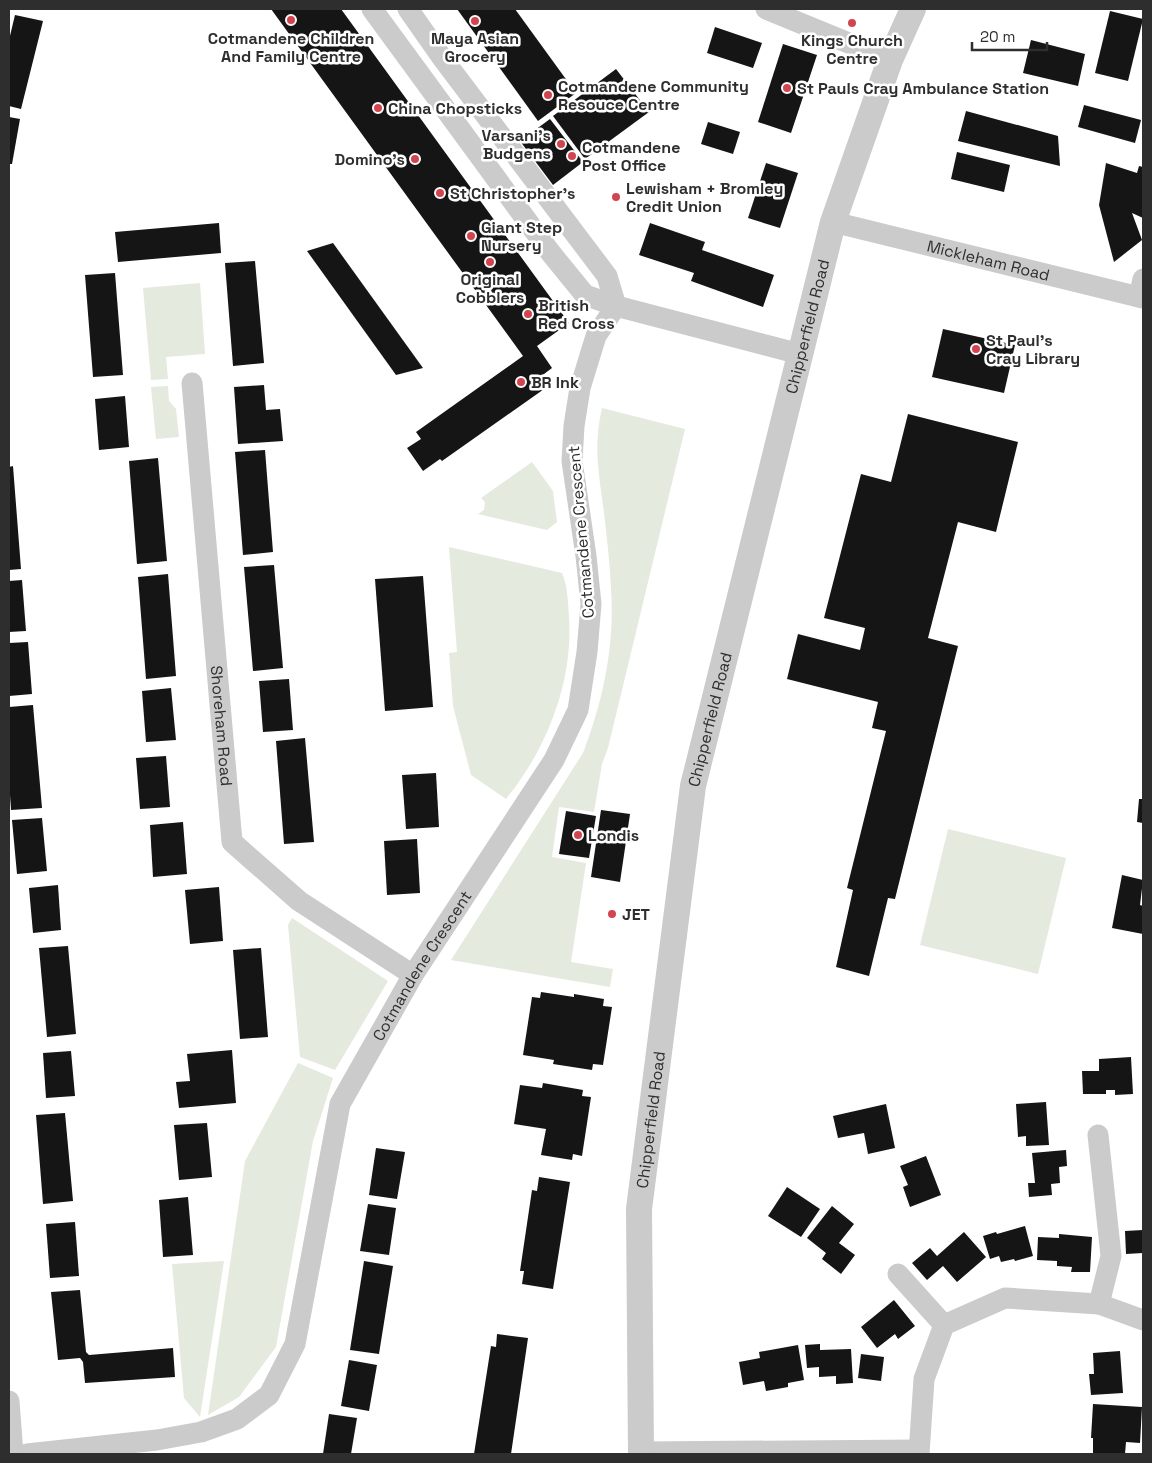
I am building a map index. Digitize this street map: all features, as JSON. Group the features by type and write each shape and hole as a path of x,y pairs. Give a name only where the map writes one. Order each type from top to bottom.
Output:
{"street":[{"path":"372,9 550,252 585,295 616,306 800,354"},
{"path":"408,9 443,59 607,276 616,306"},
{"path":"766,9 890,60"},
{"name":"Chipperfield Road","path":"641,1453 639,1209 693,786 833,222 890,60 913,9"},
{"name":"Mickleham Road","path":"833,222 1142,291"},
{"name":"Cotmandene Crescent","path":"27,1454 157,1440 201,1432 237,1418 269,1395 295,1344 340,1104 413,975 554,760 578,710 587,652 591,604 572,461 574,426 580,388 596,336 616,306"},
{"name":"Shoreham Road","path":"192,383 232,842 299,901 413,975"},
{"path":"1098,1135 1111,1256 1099,1304"},
{"path":"898,1274 944,1325"},
{"path":"641,1453 918,1452 924,1379 944,1325 1005,1298 1099,1304 1143,1320"},
{"path":"9,1402 13,1454"}],"shaded area":[{"path":"200,283 205,354 166,357 168,379 151,380 143,288"},
{"path":"168,386 169,401 176,409 179,437 156,439 151,387"},
{"path":"602,408 685,429 608,748 602,764 594,812 559,807 552,857 586,863 571,962 613,969 610,987 451,960 583,753 602,693 609,652 612,610 611,580 597,448"},
{"path":"532,462 553,491 557,522 547,530 478,514 484,510 485,502 481,498"},
{"path":"449,547 562,573 565,584 569,639 564,682 551,723 542,743 517,785 506,799 471,775 453,706 449,653 457,652"},
{"path":"948,829 1066,858 1038,974 920,945"},
{"path":"292,918 388,981 335,1070 300,1057 288,925"},
{"path":"298,1063 333,1078 313,1141 276,1347 239,1397 208,1415 245,1161"},
{"path":"224,1261 200,1417 184,1398 172,1264"}],"building":[{"path":"271,9 341,9 569,323 537,346 552,368 540,377 547,387 442,461 440,459 423,471 407,448 421,439 416,432 523,356"},
{"path":"457,9 515,9 576,93 538,121"},
{"path":"1110,11 1143,19 1128,81 1095,73"},
{"path":"15,15 43,21 21,109 9,106 9,40"},
{"path":"715,27 762,43 753,68 707,53"},
{"path":"1031,40 1085,54 1078,86 1023,73"},
{"name":"St Pauls Cray Ambulance Station","path":"783,44 817,55 791,133 758,122"},
{"path":"616,69 649,112 585,159 553,116"},
{"path":"1084,105 1141,120 1135,143 1078,127"},
{"path":"966,111 1058,136 1060,166 958,141"},
{"path":"9,117 20,119 12,164 9,164"},
{"path":"550,119 583,162 553,185 520,141"},
{"path":"708,122 740,132 733,154 701,144"},
{"path":"957,152 1010,165 1004,192 951,179"},
{"path":"766,163 798,173 780,228 748,218"},
{"path":"1106,163 1137,173 1139,166 1143,167 1143,218 1132,213 1142,240 1114,262 1099,205"},
{"path":"219,223 221,253 118,262 115,232"},
{"path":"650,223 705,242 702,250 774,275 763,307 691,281 694,273 639,255"},
{"path":"333,243 423,368 396,375 307,251"},
{"path":"255,261 264,363 233,366 225,263"},
{"path":"115,273 123,375 93,377 85,275"},
{"path":"943,329 1015,345 1004,393 932,377"},
{"path":"264,385 266,410 280,409 283,441 238,444 234,387"},
{"path":"125,396 129,447 99,450 95,399"},
{"path":"908,414 1018,442 996,532 958,522 928,638 958,646 895,899 888,898 869,976 836,967 853,890 847,888 886,731 872,728 878,702 787,679 798,634 860,650 865,628 824,618 861,474 891,482"},
{"path":"265,450 273,552 243,555 235,452"},
{"path":"158,458 167,561 137,564 129,461"},
{"path":"13,466 21,569 9,570 9,467"},
{"path":"274,565 283,668 253,671 244,567"},
{"path":"168,574 176,676 146,679 138,577"},
{"path":"423,576 433,707 385,711 375,579"},
{"path":"22,580 26,631 9,632 9,581"},
{"path":"28,642 32,694 9,696 9,643"},
{"path":"289,679 293,730 263,732 259,681"},
{"path":"171,688 176,740 146,742 142,691"},
{"path":"33,705 42,808 11,810 9,707"},
{"path":"305,738 314,842 284,844 276,741"},
{"path":"166,756 170,807 140,809 136,758"},
{"path":"436,773 439,827 406,829 402,775"},
{"path":"1139,799 1143,799 1143,823 1137,822"},
{"path":"601,810 630,814 620,882 591,877"},
{"name":"Londis","path":"566,811 596,816 589,858 559,854"},
{"path":"42,818 47,871 17,874 12,820"},
{"path":"183,822 187,874 153,877 150,825"},
{"path":"417,839 420,893 387,895 384,841"},
{"path":"1122,875 1143,880 1140,905 1143,906 1143,934 1112,928"},
{"path":"58,885 61,930 33,933 29,888"},
{"path":"219,887 223,941 190,944 185,890"},
{"path":"68,946 76,1034 47,1037 39,948"},
{"path":"261,948 268,1037 240,1039 233,950"},
{"path":"541,992 574,997 574,994 604,999 603,1006 612,1007 603,1065 593,1064 592,1070 553,1064 554,1060 523,1055 532,997 540,998"},
{"path":"232,1050 236,1103 179,1108 176,1082 190,1081 187,1054"},
{"path":"71,1051 75,1096 46,1098 43,1053"},
{"path":"1131,1057 1133,1094 1115,1095 1115,1090 1106,1090 1106,1094 1083,1094 1082,1071 1099,1071 1099,1059"},
{"path":"543,1083 583,1090 582,1096 591,1097 582,1156 573,1154 572,1160 541,1155 546,1129 514,1124 520,1085 542,1088"},
{"path":"1046,1102 1049,1145 1026,1146 1026,1136 1018,1137 1016,1104"},
{"path":"886,1104 895,1148 868,1154 864,1133 838,1138 833,1116"},
{"path":"65,1113 73,1201 43,1204 36,1115"},
{"path":"207,1123 212,1177 179,1180 174,1125"},
{"path":"376,1148 405,1152 397,1199 369,1195"},
{"path":"1066,1150 1067,1166 1059,1167 1060,1183 1051,1184 1052,1195 1029,1197 1028,1183 1035,1183 1032,1153"},
{"path":"926,1156 941,1195 910,1207 903,1187 908,1185 900,1166"},
{"path":"539,1177 570,1182 553,1289 522,1284 524,1271 520,1271 532,1190 537,1191"},
{"path":"787,1187 820,1209 801,1237 768,1216"},
{"path":"188,1197 193,1255 163,1257 159,1200"},
{"path":"368,1204 396,1208 389,1255 360,1251"},
{"path":"832,1206 854,1224 839,1243 855,1255 841,1274 822,1259 826,1253 807,1238"},
{"path":"75,1222 79,1276 50,1278 46,1224"},
{"path":"1025,1226 1033,1256 1015,1261 1014,1259 1001,1262 999,1256 990,1259 983,1236"},
{"path":"1143,1230 1143,1253 1126,1254 1125,1231"},
{"path":"964,1232 986,1257 957,1282 943,1266 927,1280 912,1263 930,1248 937,1256"},
{"path":"1059,1234 1092,1237 1090,1272 1071,1272 1072,1267 1057,1266 1057,1261 1037,1260 1038,1237 1059,1238"},
{"path":"364,1261 393,1266 379,1354 350,1350"},
{"path":"80,1290 86,1352 89,1355 173,1348 175,1377 85,1383 83,1362 80,1358 58,1360 51,1292"},
{"path":"894,1300 915,1326 898,1339 895,1334 877,1348 861,1327"},
{"path":"497,1334 528,1338 511,1454 474,1454 491,1346 496,1347"},
{"path":"820,1344 820,1350 851,1349 853,1383 836,1384 836,1376 819,1377 819,1367 807,1368 805,1345"},
{"path":"798,1345 804,1380 788,1383 788,1387 766,1391 764,1381 743,1385 739,1362 760,1358 759,1352"},
{"path":"1120,1351 1123,1393 1091,1395 1089,1374 1094,1374 1093,1353"},
{"path":"861,1354 884,1357 881,1381 858,1378"},
{"path":"349,1360 377,1365 369,1411 341,1406"},
{"path":"1093,1404 1142,1407 1140,1443 1126,1442 1125,1454 1093,1454 1093,1438 1091,1438"},
{"path":"329,1414 357,1418 351,1454 323,1454"}],"place":[{"name":"Cotmandene Children And Family Centre","path":"291,20"},
{"name":"Maya Asian Grocery","path":"475,21"},
{"name":"Kings Church Centre","path":"852,23"},
{"name":"St Pauls Cray Ambulance Station","path":"787,88"},
{"name":"Cotmandene Community Resouce Centre","path":"548,95"},
{"name":"China Chopsticks","path":"378,108"},
{"name":"Varsani's Budgens","path":"561,144"},
{"name":"Cotmandene Post Office","path":"572,156"},
{"name":"Domino's","path":"415,159"},
{"name":"St Christopher’s","path":"440,193"},
{"name":"Lewisham + Bromley Credit Union","path":"616,197"},
{"name":"Giant Step Nursery","path":"471,236"},
{"name":"Original Cobblers","path":"490,262"},
{"name":"British Red Cross","path":"528,314"},
{"name":"St Paul's Cray Library","path":"976,349"},
{"name":"BR Ink","path":"521,382"},
{"name":"Londis","path":"578,835"},
{"name":"JET","path":"612,914"}]}
